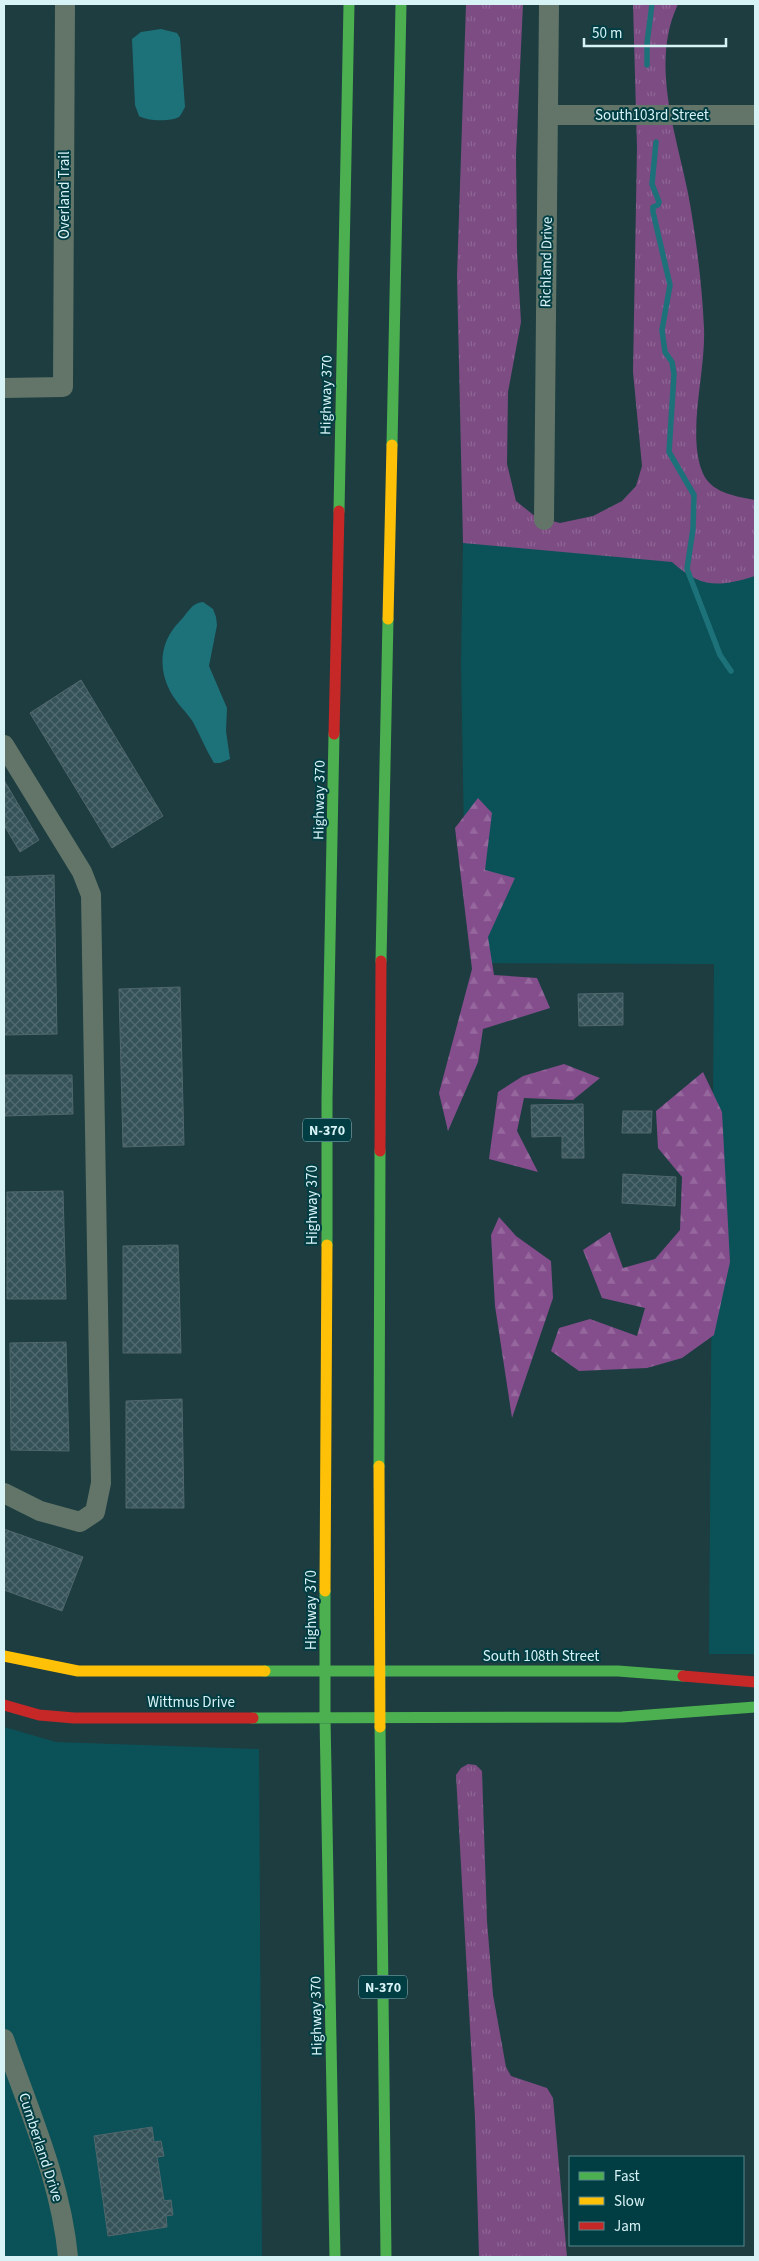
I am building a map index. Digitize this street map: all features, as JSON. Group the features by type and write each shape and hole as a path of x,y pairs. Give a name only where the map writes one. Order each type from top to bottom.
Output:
{"main road":[{"name":"Highway 370","path":"336,2257 325,1717 327,1099 350,4"},
{"path":"394,4 400,50"},
{"name":"N-370","path":"386,2257 380,1717 380,1007 401,4"},
{"path":"400,50 409,4"},
{"name":"Wittmus Drive","path":"4,1656 78,1671 326,1672"},
{"name":"South 108th Street","path":"326,1672 618,1671 755,1682"},
{"name":"Wittmus Drive","path":"4,1704 39,1715 74,1718 380,1717"},
{"path":"380,1717 622,1717 755,1707"}],"street":[{"name":"Overland Trail","path":"4,388 63,387 65,4"},
{"name":"Richland Drive","path":"544,520 549,4"},
{"name":"South103rd Street","path":"548,115 755,115"},
{"path":"4,745 82,872 91,896 102,1483 96,1512 80,1522 40,1511 4,1493"},
{"name":"Cumberland Drive","path":"4,2039 58,2190 66,2230 68,2257"}],"shaded area":[{"path":"161,29 177,33 180,38 185,107 179,117 170,120 147,119 139,116 135,105 132,39 141,32"},
{"path":"463,543 755,543 755,1654 709,1654 714,964 474,963 464,835 461,663"},
{"path":"203,602 213,609 216,617 217,625 209,666 227,708 226,731 230,759 220,763 214,763 193,722 170,691 163,672 162,663 165,645 174,628 195,604"},
{"path":"4,1727 56,1742 259,1749 262,2257 4,2257"}],"green space":[{"path":"466,4 523,4 516,155 517,252 521,322 508,392 507,464 516,501 536,517 560,523 593,516 622,501 636,486 642,466 633,372 637,148 633,4 678,4 670,27 666,50 666,74 672,122 691,209 702,294 704,345 696,438 698,455 702,471 717,489 739,497 755,500 755,576 721,584 711,583 693,577 672,562 463,543 457,276"},
{"path":"478,798 492,813 485,870 515,878 488,937 494,975 537,978 550,1008 483,1029 478,1062 448,1131 439,1093 472,969 455,828"},
{"path":"564,1064 600,1078 573,1100 524,1098 517,1131 538,1172 489,1159 498,1092 523,1076"},
{"path":"703,1072 722,1112 730,1262 714,1335 682,1358 647,1368 579,1371 551,1351 559,1328 590,1319 637,1336 645,1308 602,1298 583,1250 610,1232 623,1268 655,1259 680,1230 682,1177 658,1148 656,1111"},
{"path":"499,1217 516,1236 551,1261 553,1298 512,1418 495,1306 491,1235"},
{"path":"468,1764 476,1765 482,1771 487,1921 493,1995 506,2067 511,2076 547,2088 553,2098 567,2257 479,2257 475,2118 456,1775 461,1768"}],"building":[{"path":"81,680 163,816 112,848 30,713"},
{"path":"4,780 39,840 20,852 4,825"},
{"path":"54,875 57,1034 4,1035 4,877"},
{"path":"180,987 184,1145 123,1147 119,989"},
{"path":"623,993 623,1025 579,1026 578,994"},
{"path":"4,1075 72,1075 73,1114 4,1116"},
{"path":"583,1104 584,1158 562,1158 562,1136 532,1137 531,1105"},
{"path":"623,1111 652,1111 651,1133 622,1133"},
{"path":"623,1174 676,1177 675,1206 622,1203"},
{"path":"63,1191 66,1299 7,1299 7,1192"},
{"path":"178,1245 181,1353 123,1353 123,1246"},
{"path":"66,1342 69,1451 11,1450 10,1343"},
{"path":"182,1399 184,1508 126,1508 126,1401"},
{"path":"4,1529 83,1557 62,1611 4,1590"},
{"path":"152,2127 154,2142 161,2141 164,2156 157,2157 164,2201 171,2200 173,2215 166,2216 167,2227 108,2236 94,2136"}],"waterway":[{"path":"647,65 647,43 652,4"},
{"path":"656,142 652,184 659,202 658,205 653,207 653,212 670,285 662,330 665,352 672,362 674,374 669,452 694,495 693,529 687,569 720,655 731,671"}],"traffic: fast":[{"path":"339,511 349,4"},
{"path":"392,445 401,4"},
{"path":"381,961 388,619"},
{"path":"327,1245 327,1099 334,734"},
{"path":"379,1466 380,1151"},
{"path":"325,1591 325,1717 335,2257"},
{"path":"265,1671 618,1671 683,1676"},
{"path":"253,1718 622,1717 755,1707"},
{"path":"380,1727 386,2257"}],"traffic: slow":[{"path":"388,619 392,445"},
{"path":"325,1591 327,1245"},
{"path":"379,1466 380,1727"},
{"path":"4,1656 78,1671 265,1671"}],"traffic: jam":[{"path":"334,734 339,511"},
{"path":"380,1151 381,961"},
{"path":"683,1676 755,1682"},
{"path":"4,1705 39,1715 74,1718 253,1718"}]}
